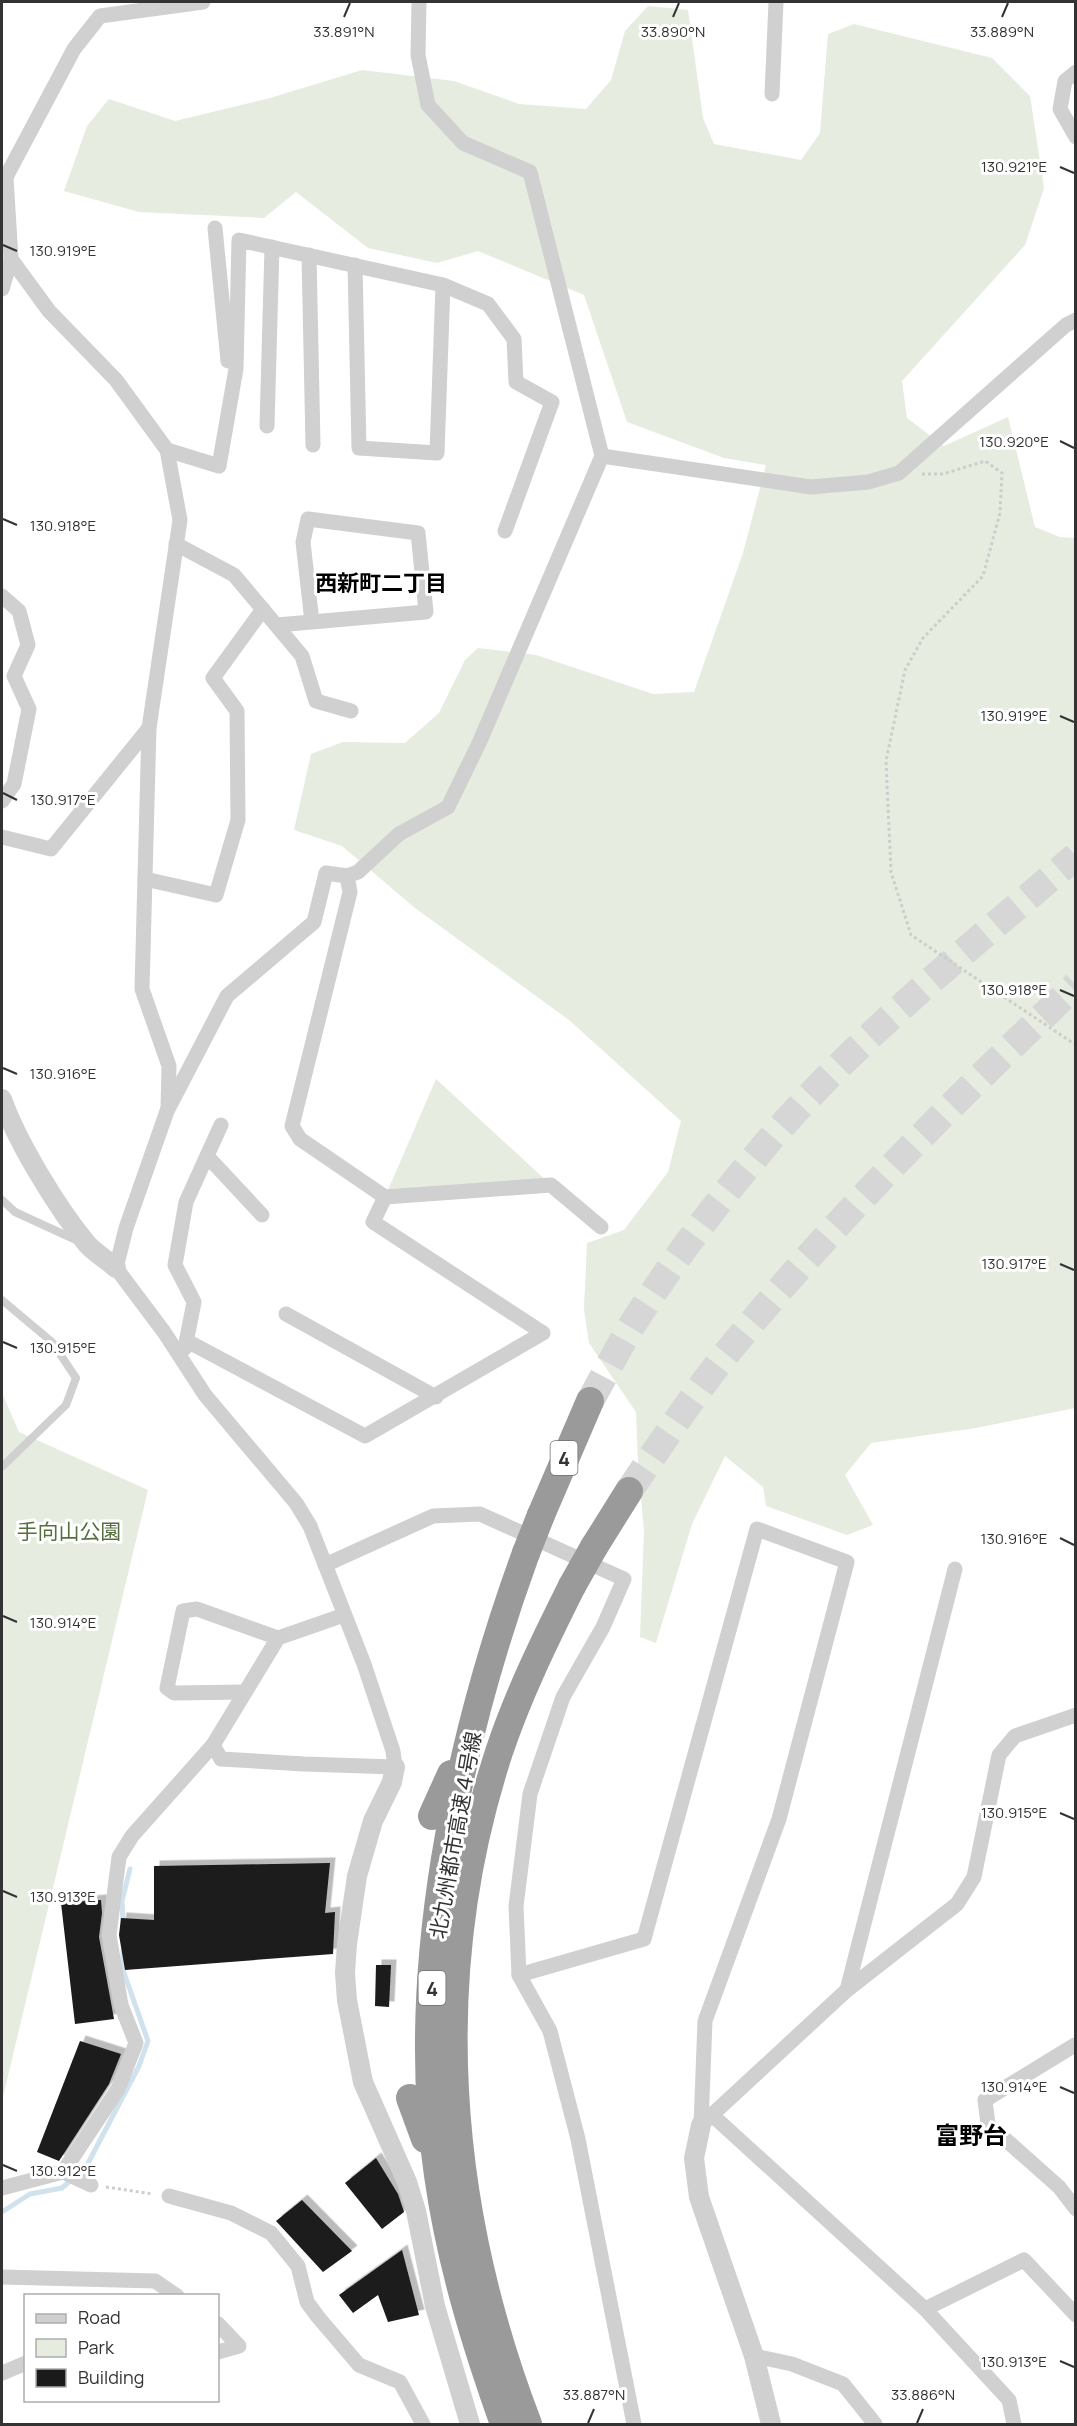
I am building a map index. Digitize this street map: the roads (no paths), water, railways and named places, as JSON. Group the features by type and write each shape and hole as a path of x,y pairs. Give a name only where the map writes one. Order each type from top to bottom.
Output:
{"highway":[{"name":"北九州都市高速４号線","path":"504,2424 483,2367 465,2304 449,2240 437,2174 430,2046 436,1933 451,1829 474,1726 506,1608 541,1515 590,1401"},
{"name":"北九州都市高速４号線","path":"528,2424 503,2355 486,2297 472,2237 461,2173 455,2108 453,2040 455,1979 467,1882 484,1803 518,1701 572,1586 629,1491"},
{"path":"432,1816 474,1726"},
{"path":"410,2098 437,2174"}],"street":[{"path":"2,289 11,259 4,178 74,49 100,16 203,2"},
{"path":"116,1268 126,1228 167,1111 227,996 314,922 326,873 347,876 358,872 399,834 448,807 480,741 602,456 530,172 463,143 428,105 418,55 419,2"},
{"path":"772,94 776,2"},
{"path":"1076,72 1065,81 1060,109 1076,137"},
{"path":"215,228 232,394"},
{"path":"167,450 219,466 236,369 239,240 443,285 488,304 514,339 516,382 552,402 506,531"},
{"path":"267,426 272,248"},
{"path":"309,255 313,445"},
{"path":"11,259 49,311 116,380 167,450 180,520 149,728 142,989 169,1066 167,1111"},
{"path":"355,266 359,448 437,453 443,285"},
{"path":"602,456 811,487 868,482 899,473 1066,325 1076,320"},
{"path":"277,625 426,612 418,533 308,519 303,542 312,622"},
{"path":"176,544 234,575 302,656 316,701 351,711"},
{"path":"2,596 19,611 28,645 8,675 29,709 14,784 2,801"},
{"path":"145,879 216,895 238,820 237,711 213,678 263,609"},
{"path":"2,837 51,849 149,728"},
{"path":"347,876 351,892 292,1126 300,1139 385,1197 551,1185 601,1227"},
{"path":"2,1099 54,1199 88,1245 116,1268 164,1332 182,1363 205,1395 296,1503 310,1526 364,1664 393,1751 395,1767 392,1782 373,1821 357,1876 347,1944 345,1973 347,2000 363,2082 416,2211 435,2306 470,2424"},
{"path":"182,1363 195,1302 176,1265 186,1202 221,1125"},
{"path":"207,1156 262,1215"},
{"path":"187,1341 364,1436 436,1397 543,1333 374,1222 385,1197"},
{"path":"286,1314 436,1397"},
{"path":"325,1565 434,1516 480,1514 624,1579 603,1627 563,1697 530,1794 516,1906 519,1975 550,2031 578,2139 634,2424"},
{"path":"519,1975 644,1939 758,1529 847,1562 779,1819 705,2021 706,2120 694,2158 699,2196 754,2356 771,2424"},
{"path":"847,1990 955,1569"},
{"path":"245,1692 174,1693 167,1688 183,1611 197,1609 278,1638 344,1615"},
{"path":"64,2173 118,2089 136,2043 121,2005 110,1935 119,1857 132,1836 213,1745 278,1638"},
{"path":"706,2120 847,1990 957,1905 974,1877 999,1755 1015,1736 1076,1715"},
{"path":"213,1745 221,1759 395,1767"},
{"path":"1076,2044 985,2100 988,2124 1059,2187 1076,2209"},
{"path":"706,2120 925,2309 1009,2400 1014,2424"},
{"path":"2,2188 64,2173 88,2184"},
{"path":"170,2196 231,2213 271,2233 298,2266 307,2302 318,2317 359,2365 400,2382 423,2424"},
{"path":"925,2309 1024,2260 1076,2315"},
{"path":"2,2277 155,2281 175,2294"},
{"path":"219,2325 239,2346 219,2352"},
{"path":"754,2356 792,2364 843,2384 875,2424"},
{"path":"2,2373 24,2364"}],"lane":[{"path":"2,1200 15,1212 88,1245"},
{"path":"2,1300 52,1342 76,1378 66,1405 2,1467"}],"waterway":[{"path":"123,1923 122,1901 130,1869"},
{"path":"2,2212 30,2194 62,2188 86,2167 139,2066 148,2041 123,1970 123,1951"}],"tunnel":[{"path":"590,1401 628,1332 676,1260 720,1200 788,1119 826,1079 907,1002 1076,856"},
{"path":"629,1491 726,1354 809,1257 939,1118 1076,985"}],"district":[{"name":"西新町二丁目","path":"381,583"},
{"name":"富野台","path":"971,2134"}],"park label":[{"name":"手向山公園","path":"69,1531"}]}
